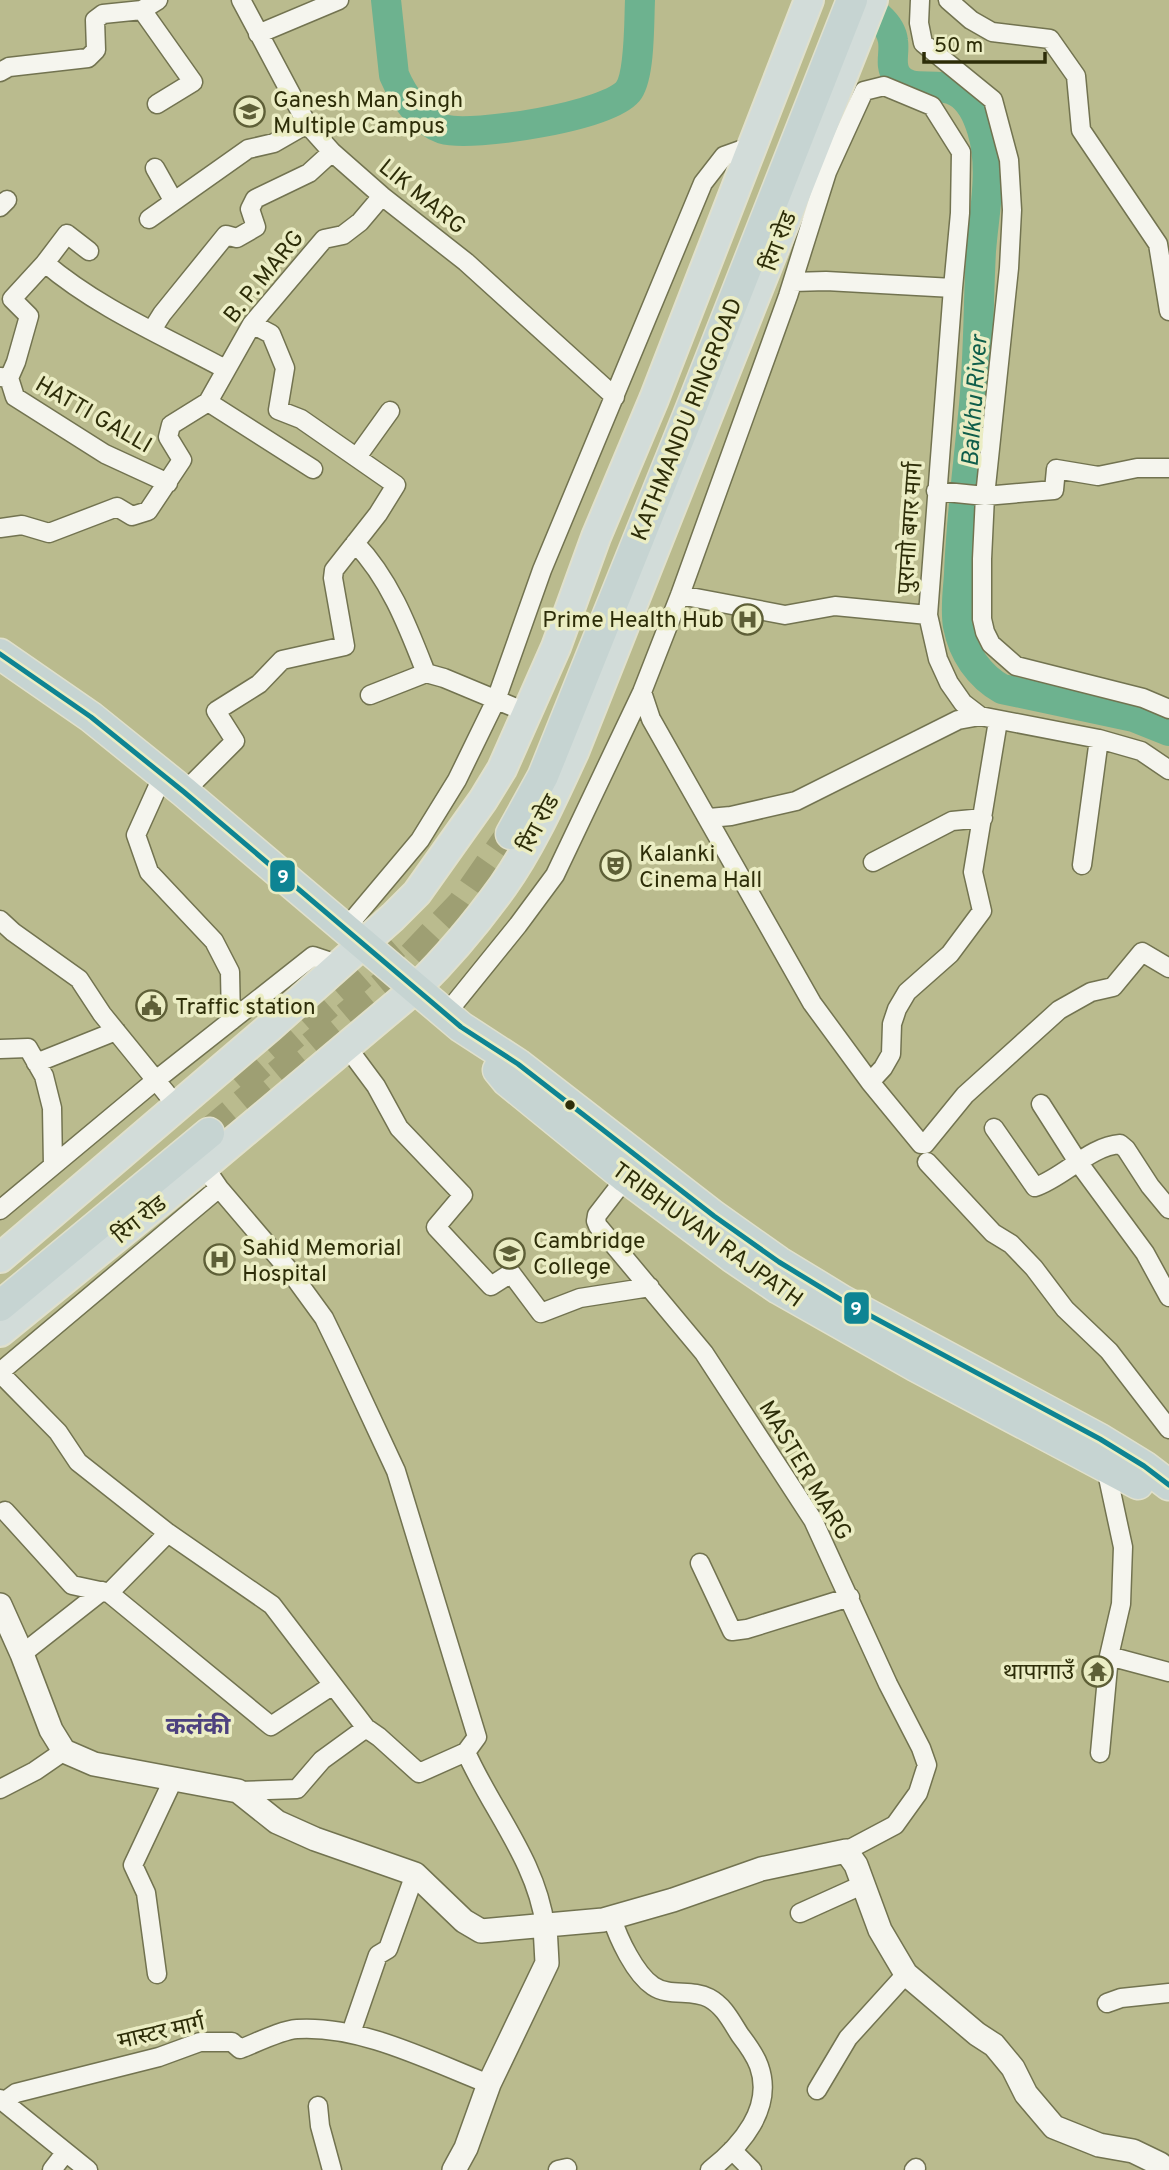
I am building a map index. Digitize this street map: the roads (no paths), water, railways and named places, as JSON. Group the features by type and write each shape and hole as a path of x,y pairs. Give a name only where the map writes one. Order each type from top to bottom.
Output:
{"highway":[{"name":"KATHMANDU RINGROAD","path":"503,828 543,776 688,416 807,85 833,0"},
{"name":"KATHMANDU RINGROAD","path":"807,85 852,0"},
{"path":"0,654 92,716 416,988"},
{"name":"TRIBHUVAN RAJPATH","path":"416,988 453,1021 518,1064 732,1257 801,1302 915,1366 1169,1500"},
{"path":"0,1284 195,1119"},
{"path":"0,1306 195,1119"},
{"name":"TRIBHUVAN RAJPATH","path":"633,1169 843,1301 1100,1439 1169,1485"}],"main road":[{"path":"807,85 809,0"},
{"path":"0,1258 195,1119 340,965 355,936 417,893 450,849 502,769 528,713 752,146 807,85 873,0"},
{"name":"रिंग रोड","path":"0,1332 212,1177 347,1047 443,962 504,885 528,844 574,752 820,132 807,85"}],"street":[{"path":"0,72 20,65 88,58 96,50 95,20 103,14 142,10 158,0"},
{"name":"LIK MARG","path":"241,0 307,124 332,152 382,196 466,262 615,397"},
{"path":"258,34 317,4 339,0"},
{"path":"920,0 919,23 923,43 993,100 1010,160 1012,210 1008,281 984,496 982,619 985,632 991,644 1016,666 1143,698 1169,709"},
{"path":"948,0 971,20 992,32 1050,39 1076,76 1081,130 1158,244 1169,311"},
{"path":"142,10 193,82 158,104"},
{"name":"पुरानाो बगर मार्ग","path":"793,282 827,172 864,91 884,86 932,106 961,152 960,213 940,491 928,615 938,659 949,683 963,703 989,719"},
{"path":"149,219 248,149 274,143 307,124"},
{"path":"355,936 457,780 496,700 542,570 703,183 724,156 752,146"},
{"path":"152,330 226,235 237,238 256,227 250,209 255,199 309,173 332,152"},
{"path":"155,168 173,200"},
{"name":"B. P. MARG","path":"208,402 252,324 324,239 343,234 360,222 382,196"},
{"path":"89,251 67,234 45,263 108,309 225,369"},
{"name":"HATTI GALLI","path":"45,263 12,299 29,316 16,362 4,377 15,397 105,454 168,482"},
{"path":"453,1021 555,875 642,692 680,595 793,282 826,281 953,288"},
{"path":"231,1021 230,972 214,941 149,872 136,835 173,783 235,741 216,711 259,684 282,660 345,646 333,578 334,570 378,514 396,485 301,419 278,410 285,368 271,334 252,324"},
{"path":"0,528 22,526 49,533 117,506 132,516 148,511 182,460 168,438 171,425 208,402 313,469"},
{"path":"357,457 390,411"},
{"path":"940,491 984,496 1054,490 1056,469 1098,476 1137,468 1169,468"},
{"path":"355,543 371,559 395,601 426,673"},
{"path":"680,595 785,615 835,606 928,615"},
{"path":"370,695 426,673 528,713"},
{"path":"642,692 651,719 813,1003 870,1082 921,1144 925,1144 965,1095 1059,1010 1091,992 1113,987 1142,952 1169,968"},
{"path":"709,818 731,816 796,801 958,720 989,719 1099,739 1142,751 1169,770"},
{"path":"870,1082 891,1054 895,1016 907,992 950,954 982,911 973,872 983,818 989,719"},
{"path":"1082,865 1099,739"},
{"path":"873,862 953,821 983,818"},
{"path":"0,920 79,979 116,1031 156,1080 195,1119"},
{"path":"0,1210 156,1080 313,956 340,965"},
{"path":"36,1063 116,1031"},
{"path":"347,1047 376,1086 399,1128 463,1195 436,1227 491,1286 512,1273 541,1313 580,1298 650,1287"},
{"path":"0,1049 28,1048 44,1076 52,1108 53,1166"},
{"path":"1041,1104 1078,1162 1145,1253 1169,1297"},
{"path":"994,1128 1035,1186 1046,1183 1078,1162 1112,1145 1120,1144 1169,1209"},
{"path":"928,1162 993,1233 1011,1244 1034,1268 1065,1309 1109,1350 1169,1429"},
{"name":"MASTER MARG","path":"633,1169 597,1215 596,1221 704,1353 813,1520 888,1684 921,1748 926,1765 918,1793 895,1825 846,1851"},
{"path":"212,1177 289,1270 324,1318 396,1471 477,1737 466,1752 419,1773 366,1728 272,1605 167,1534 78,1462 58,1432 0,1373 212,1177"},
{"path":"1100,1753 1110,1656 1122,1593 1123,1547 1106,1468"},
{"path":"5,1511 72,1586 106,1592 271,1726 333,1685"},
{"path":"22,1654 106,1592 167,1534"},
{"path":"700,1563 732,1631 747,1629 850,1597"},
{"path":"0,1605 51,1730 64,1751 94,1764 237,1791 297,1789 322,1760 366,1728"},
{"path":"1110,1656 1169,1672"},
{"path":"0,1789 35,1771 64,1751"},
{"path":"454,2170 466,2148 489,2084 547,1963 545,1926 540,1903 523,1860 479,1782 466,1752"},
{"path":"157,1975 146,1893 133,1865 174,1778"},
{"path":"237,1791 277,1822 315,1839 415,1874 464,1921 481,1931 612,1918 761,1869 846,1851 856,1865 880,1930 906,1974 977,2034 994,2045 1013,2068 1026,2094 1054,2127 1099,2145 1133,2151 1164,2166"},
{"path":"351,2033 378,1955 388,1949 415,1874"},
{"path":"800,1913 862,1885"},
{"path":"612,1918 622,1947 648,1982 661,1990 700,1994 720,2004 759,2065 763,2102 743,2138 710,2170"},
{"path":"817,2090 848,2038 906,1974"},
{"path":"1107,2003 1121,1998 1169,1993"},
{"name":"मास्टर मार्ग","path":"2,2101 16,2093 159,2057 200,2042 232,2042 240,2049 295,2029 351,2033 489,2084"},
{"path":"2,2101 88,2170"},
{"path":"318,2106 320,2126 332,2170"},
{"path":"732,2150 752,2170"},
{"path":"52,2170 65,2153"}],"waterway":[{"name":"Balkhu River","path":"386,0 394,75 402,91 413,107 427,120 443,129 458,131 540,123 617,100 629,90 633,82 640,0"},
{"name":"Balkhu River","path":"854,0 878,17 888,28 893,41 893,64 897,76 905,83 951,89 963,96 973,109 986,145 988,175 981,251 976,374 957,600 960,636 973,663 1002,689 1134,717 1169,731"}],"tunnel":[{"path":"209,1133 389,981 462,904 511,834"},
{"path":"238,1084 397,943"}],"place":[{"name":"Ganesh Man Singh Multiple Campus","path":"250,112"},
{"name":"Prime Health Hub","path":"747,619"},
{"name":"Kalanki Cinema Hall","path":"616,866"},
{"name":"Traffic station","path":"152,1006"},
{"name":"Cambridge College","path":"510,1253"},
{"name":"Sahid Memorial Hospital","path":"219,1260"},
{"name":"थापागाउँ","path":"1097,1671"}],"district":[{"name":"कलंकी","path":"198,1726"}]}
